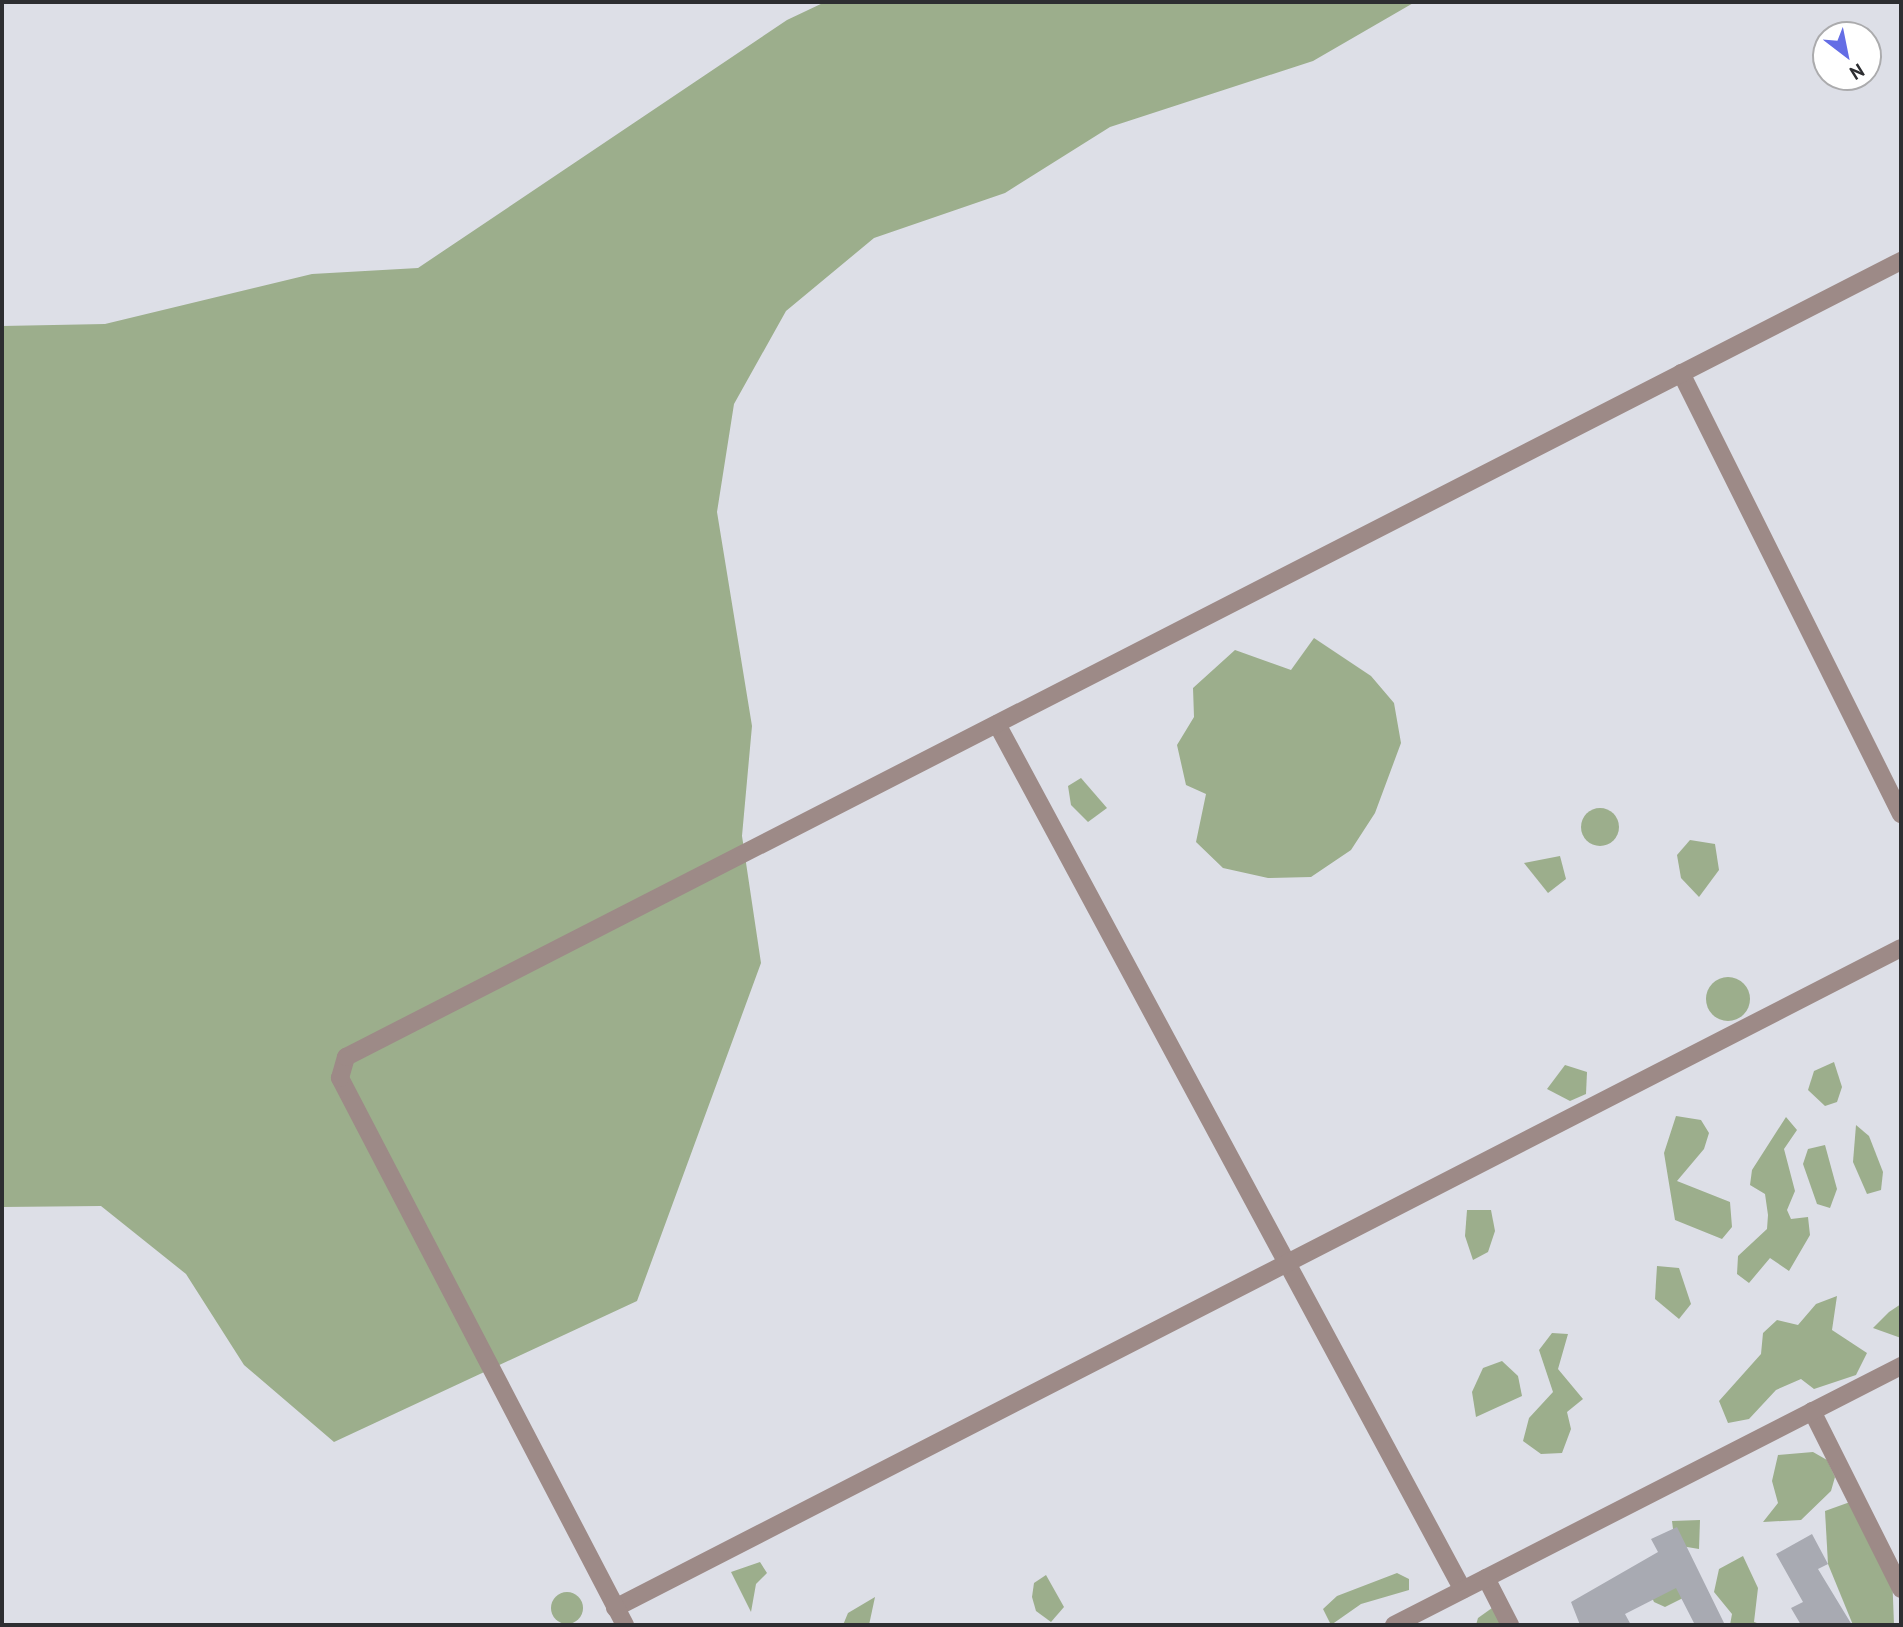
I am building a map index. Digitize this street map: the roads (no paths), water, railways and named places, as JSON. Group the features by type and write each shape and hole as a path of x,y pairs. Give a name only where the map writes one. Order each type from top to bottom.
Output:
{"street":[{"path":"625,1625 340,1078 346,1057 1901,261"},
{"path":"1681,373 1901,814"},
{"path":"997,724 1463,1590"},
{"path":"615,1608 1901,948"},
{"path":"1394,1625 1901,1366"},
{"path":"1812,1411 1901,1590"},
{"path":"1486,1578 1510,1625"}]}
